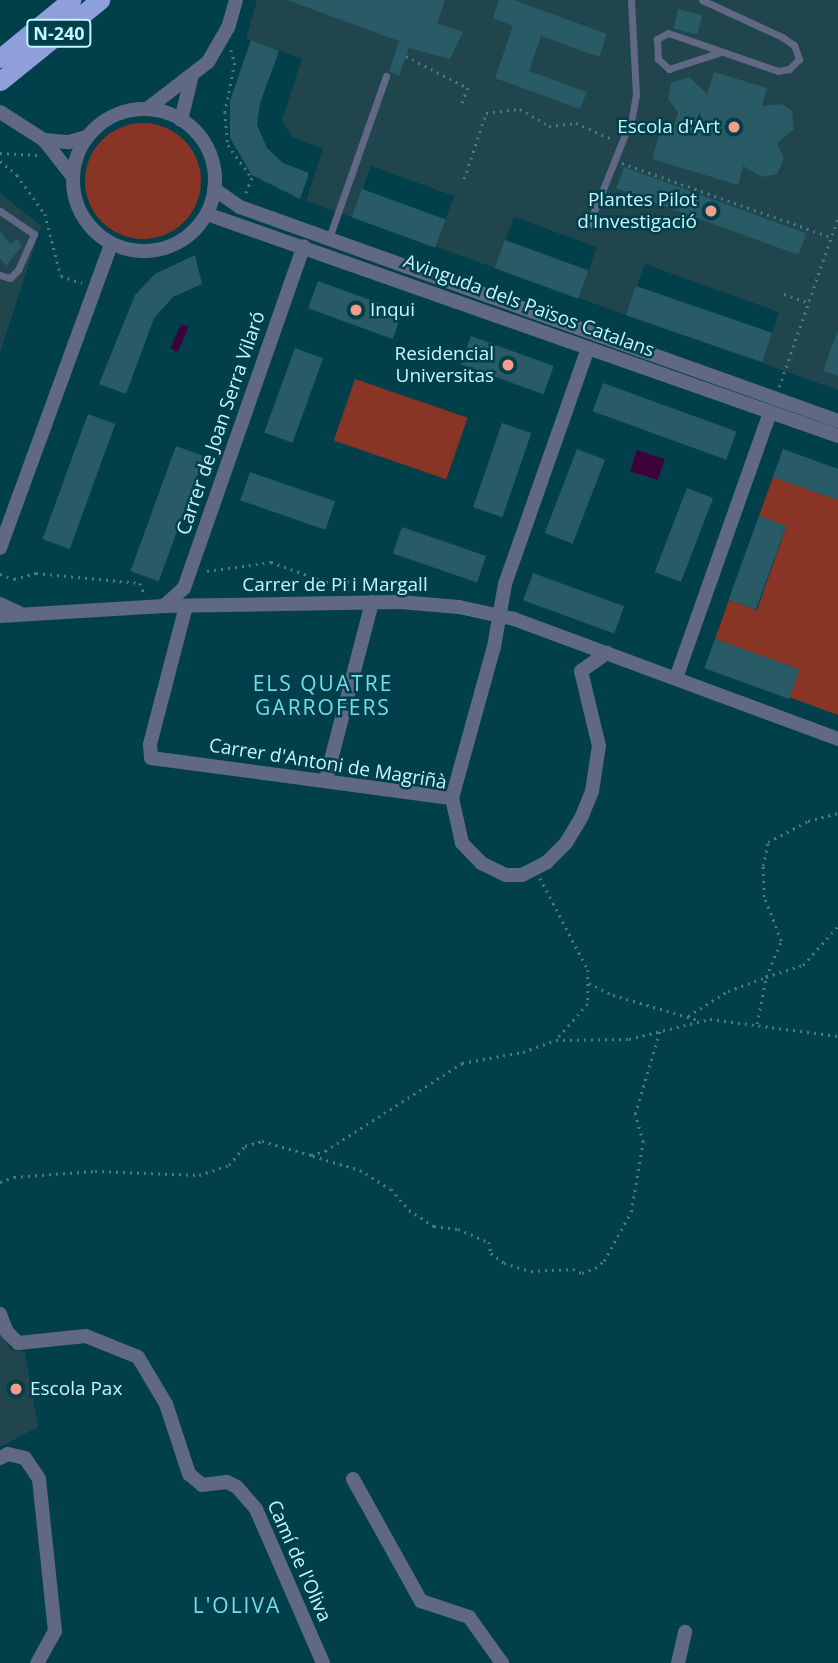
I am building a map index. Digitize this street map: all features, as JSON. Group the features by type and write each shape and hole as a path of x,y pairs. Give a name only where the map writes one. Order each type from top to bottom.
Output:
{"highway":[{"name":"N-240","path":"0,81 8,59 71,0"},
{"name":"N-240","path":"8,59 100,0"},
{"path":"8,59 75,32 114,0"}],"street":[{"path":"45,147 87,137 114,116 147,109 192,75 221,43 236,0"},
{"path":"181,120 192,75"},
{"path":"0,112 45,147 73,177 82,216 111,244 142,252 158,250 187,237 207,214 214,189 211,157 204,142 181,120 147,109"},
{"path":"73,177 87,137"},
{"name":"Avinguda dels Països Catalans","path":"214,189 240,207 773,405 838,436"},
{"name":"Avinguda dels Països Catalans","path":"207,214 588,348 773,405 838,421"},
{"path":"0,548 111,244"},
{"name":"Carrer de Joan Serra Vilaró","path":"164,606 184,588 304,246"},
{"path":"452,798 494,647 498,614 588,348"},
{"path":"676,678 773,405"},
{"path":"326,779 372,602"},
{"name":"Carrer de Pi i Margall","path":"0,617 19,613 164,606 431,603 498,614 838,739"},
{"name":"Carrer de Pi i Margall","path":"0,604 19,613"},
{"name":"Carrer d'Antoni de Magriñà","path":"186,606 150,744 151,758 326,779 452,798 462,843 481,863 506,875 537,868"},
{"path":"537,868 566,843 592,791 598,746 581,671 607,653"},
{"name":"Camí de l'Oliva","path":"0,1314 6,1332 18,1343 86,1336 138,1357 166,1404 182,1458 194,1481 237,1487 256,1509 323,1663"},
{"path":"0,1458 8,1454 25,1458 39,1479 55,1631 37,1663"},
{"path":"353,1479 421,1601 468,1617 502,1663"},
{"path":"678,1663 685,1632"}],"lane":[{"path":"589,224 612,160 632,117 636,95 631,0"},
{"path":"702,0 782,37 794,45 799,59 789,69 778,71 668,33 657,39 658,59 669,69 721,52"},
{"path":"328,238 386,76"},
{"path":"0,211 34,234 18,270 10,278 0,275"}],"path":[{"path":"230,47 235,63 225,112 228,145 251,178 240,207"},
{"path":"406,57 468,88 463,104"},
{"path":"464,179 486,113 520,109 549,126 576,123 620,143"},
{"path":"0,153 45,147"},
{"path":"0,160 45,214 61,276 82,283"},
{"path":"612,160 831,237"},
{"path":"773,405 838,219"},
{"path":"784,294 808,303"},
{"path":"207,571 271,562 326,582 365,581 373,586"},
{"path":"0,574 14,579 36,573 140,583 144,593"},
{"path":"757,1024 765,977 780,941 764,897 763,866 768,842 827,814 838,813"},
{"path":"537,868 547,895 561,911 583,955 589,983 583,1013 556,1040"},
{"path":"688,1016 728,991 803,965 838,926"},
{"path":"589,983 612,995 698,1020 757,1024 838,1037"},
{"path":"311,1155 325,1151 462,1063 523,1052 556,1040 629,1039 698,1020"},
{"path":"0,1182 14,1177 95,1171 199,1175 229,1165 244,1146 262,1141 360,1170 391,1189 409,1210 434,1226 458,1228 489,1242 491,1253 505,1263 531,1271 573,1269 582,1273 604,1261 631,1212 643,1142 635,1115 660,1030"}],"shaded area":[{"path":"257,0 838,0 838,390 762,363 779,312 645,264 626,315 579,298 597,247 514,217 495,268 436,247 454,196 371,166 352,217 306,201 323,149 292,137 282,120 302,59 246,39"},
{"path":"143,123 165,127 184,140 197,159 201,181 197,203 184,222 165,235 143,239 121,235 102,222 89,203 85,181 89,159 102,140 121,127"},
{"path":"0,193 41,226 0,353"},
{"path":"181,324 188,327 178,352 170,349"},
{"path":"355,379 468,418 446,479 334,440"},
{"path":"637,450 665,459 658,480 630,471"},
{"path":"773,477 838,500 838,715 789,697 798,669 715,639 729,600 757,610 786,527 759,516"},
{"name":"Escola Pax","path":"0,1328 11,1350 25,1352 38,1427 0,1447"}],"building":[{"path":"287,0 445,0 437,23 463,32 450,59 409,48 399,76 389,71 399,41"},
{"path":"499,0 514,0 607,34 599,57 541,36 529,71 587,92 580,109 495,78 513,26 493,18"},
{"path":"678,9 702,15 697,34 673,28"},
{"path":"251,40 279,51 260,103 257,125 267,148 283,163 309,173 300,199 252,175 230,138 230,101"},
{"name":"Escola d'Art","path":"714,72 767,88 762,106 782,104 792,111 794,129 777,143 784,159 777,174 762,177 743,166 738,185 652,159 661,130 672,133 678,112 668,99 671,83 689,77 707,94"},
{"name":"Plantes Pilot d'Investigació","path":"624,167 806,233 798,255 616,189"},
{"path":"362,189 446,219 435,248 352,217"},
{"path":"0,231 10,244 17,239 22,246 6,266 0,258"},
{"path":"505,240 589,270 578,299 495,268"},
{"path":"195,255 202,284 173,297 154,318 126,394 99,384 135,295 155,274"},
{"name":"Inqui","path":"318,281 403,312 393,339 308,308"},
{"path":"636,286 772,333 762,362 626,315"},
{"path":"838,332 838,376 823,371"},
{"name":"Residencial Universitas","path":"471,336 554,366 543,394 461,364"},
{"path":"295,348 323,358 292,443 264,433"},
{"path":"603,383 736,432 726,460 593,411"},
{"path":"88,414 115,424 70,549 43,539"},
{"path":"502,423 531,433 502,517 473,507"},
{"path":"176,446 204,456 159,581 131,571"},
{"path":"577,449 605,460 573,544 545,533"},
{"path":"783,449 838,469 838,500 773,477"},
{"path":"250,472 335,501 325,530 240,500"},
{"path":"687,488 713,498 681,582 655,572"},
{"path":"759,516 786,526 756,610 729,600"},
{"path":"402,527 486,556 477,582 393,553"},
{"path":"533,573 624,606 614,633 523,600"},
{"path":"715,639 800,670 789,699 704,668"}],"place":[{"name":"Escola d'Art","path":"734,127"},
{"name":"Plantes Pilot d'Investigació","path":"711,211"},
{"name":"Inqui","path":"356,310"},
{"name":"Residencial Universitas","path":"508,365"},
{"name":"Escola Pax","path":"16,1389"}],"district":[{"name":"ELS QUATRE GARROFERS","path":"323,695"},
{"name":"L'OLIVA","path":"237,1605"}]}
